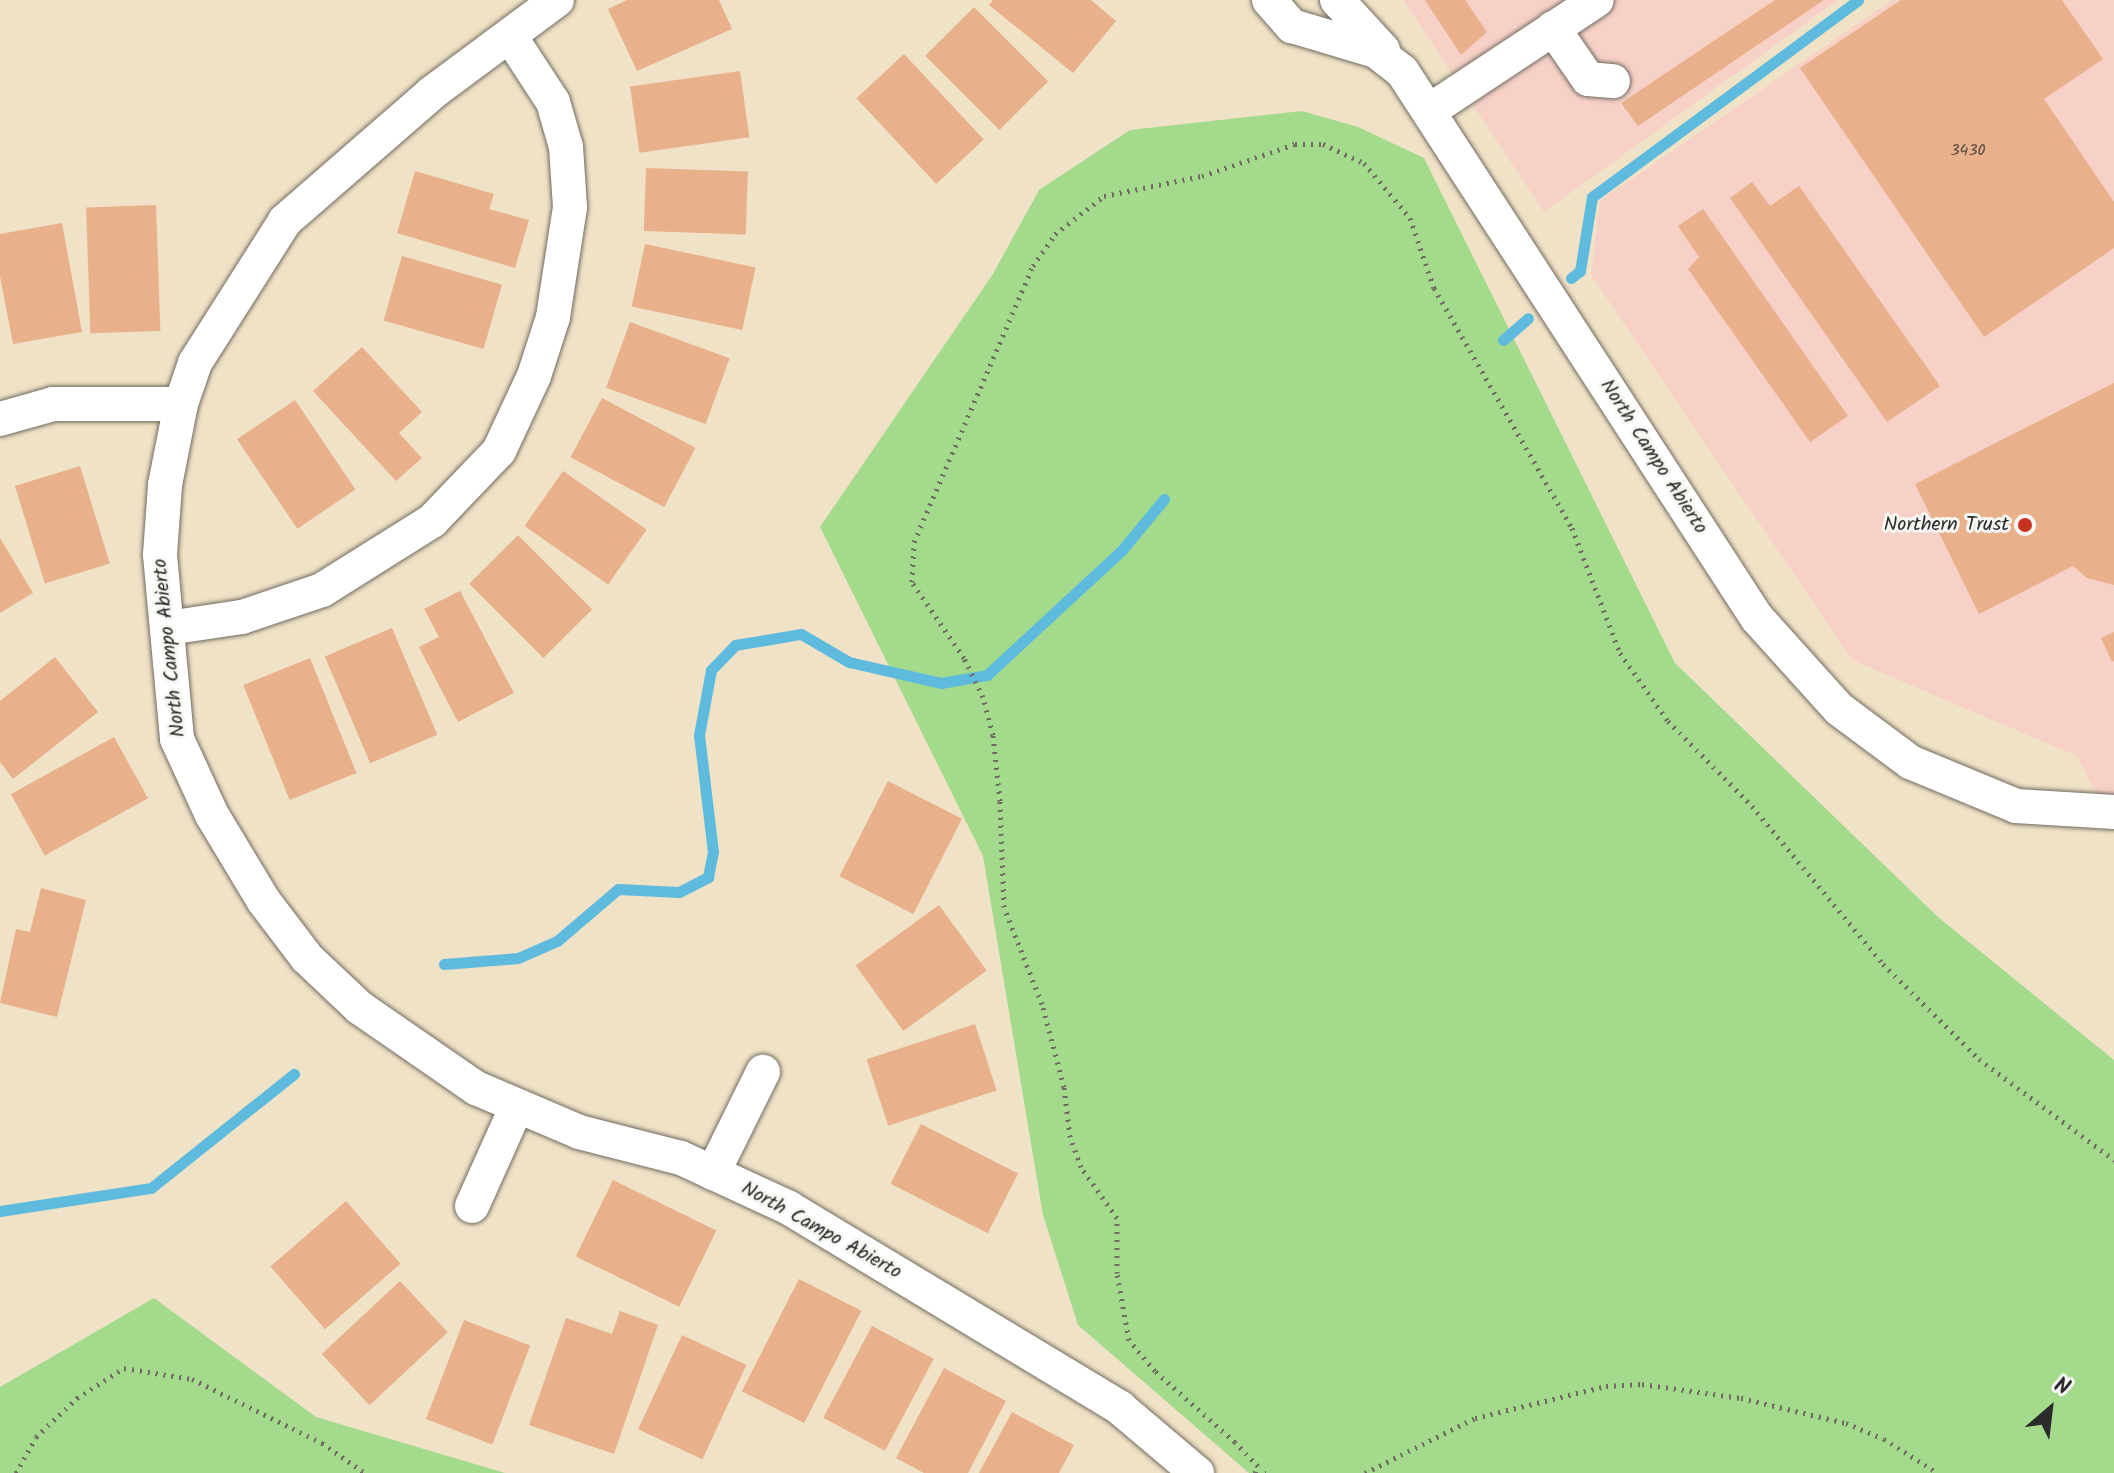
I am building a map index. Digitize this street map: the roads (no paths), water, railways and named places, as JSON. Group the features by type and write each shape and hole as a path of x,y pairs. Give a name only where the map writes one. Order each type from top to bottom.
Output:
{"street":[{"name":"North Campo Abierto","path":"557,0 512,39 432,93 285,221 195,363 181,404 165,485 160,555 177,739 212,815 263,900 307,958 360,1008 476,1088 579,1132 681,1158 789,1208 1120,1408 1197,1473"},
{"name":"North Campo Abierto","path":"1269,0 1292,26 1376,51 1402,71 1757,618 1839,709 1910,762 2016,806 2114,812"},
{"path":"1337,0 1402,71"},
{"path":"1367,0 1402,71"},
{"path":"1429,111 1597,0"},
{"path":"1553,28 1588,79 1613,81"},
{"path":"168,628 242,617 322,590 432,521 499,451 534,376 553,317 570,207 566,147 553,102 512,39"},
{"path":"0,419 53,404 181,404"},
{"path":"713,1173 763,1072"},
{"path":"472,1206 517,1106"}],"waterway":[{"path":"1571,278 1580,271 1592,197 1858,0"},
{"path":"1503,340 1528,318"},
{"path":"444,964 518,958 557,941 618,889 679,892 708,877 713,852 699,735 711,670 735,645 801,634 849,662 941,683 987,675 1122,550 1164,499"},
{"path":"0,1211 151,1188 294,1074"}],"place":[{"name":"Northern Trust","path":"2025,525"}]}
